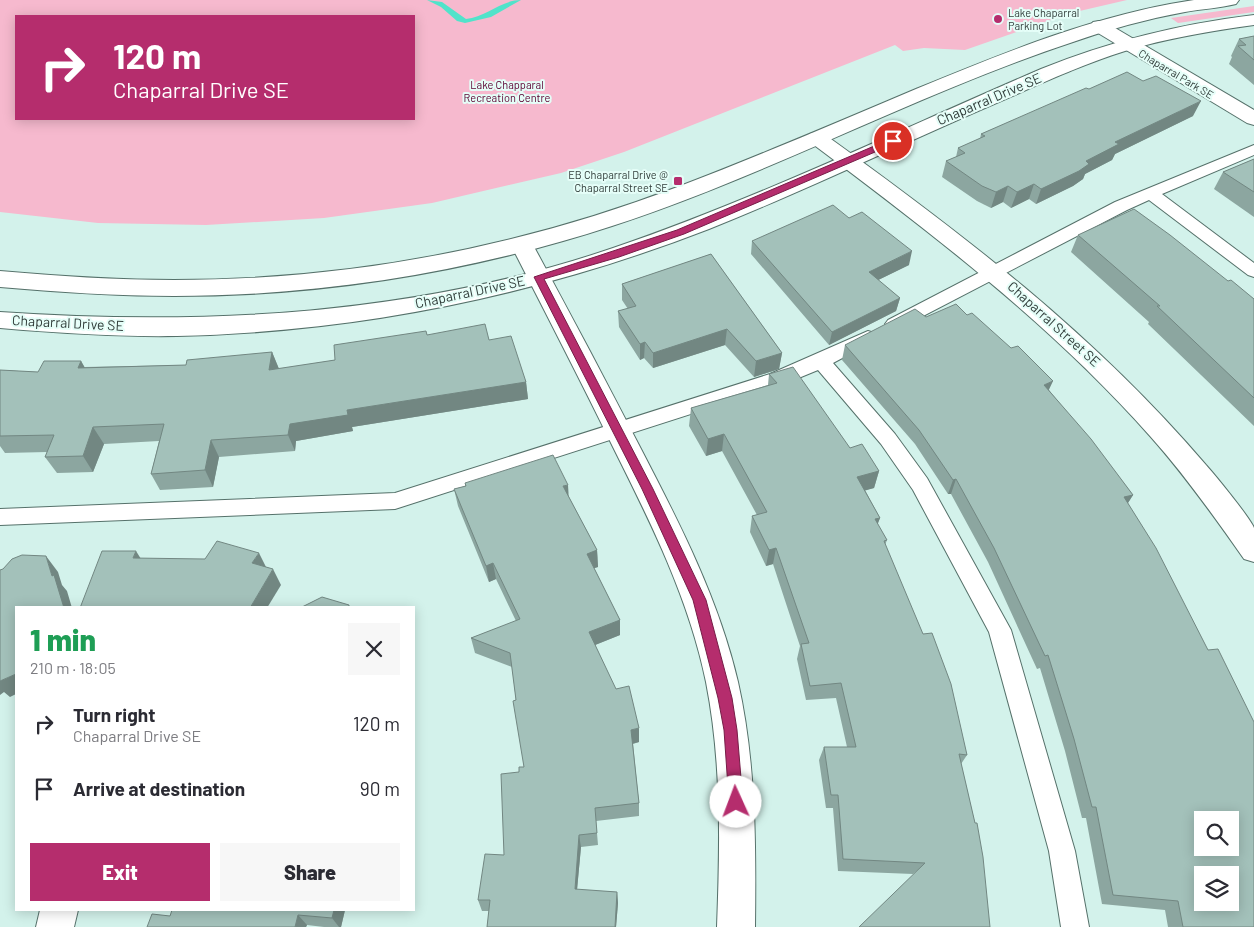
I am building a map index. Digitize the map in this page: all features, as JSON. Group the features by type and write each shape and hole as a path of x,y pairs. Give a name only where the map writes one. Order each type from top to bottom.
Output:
{"street":[{"path":"0,279 143,289 257,286 389,272 522,245 649,206 1016,54 1099,26 1172,9 1230,0"},
{"name":"Chaparral Drive SE","path":"0,320 147,326 270,322 348,314 422,303 539,277 616,255 680,232 1055,71 1127,44 1190,30 1254,20"},
{"name":"Chaparral Park SE","path":"1099,26 1254,119"},
{"name":"Chaparral Street SE","path":"817,138 996,272 1068,335 1139,404 1191,463 1254,550"},
{"path":"522,245 618,429 679,552 699,600 722,683 731,730 735,784 736,927"},
{"path":"55,927 59,911"}],"lane":[{"path":"0,517 395,501 776,379 821,362 996,272 1032,251 1150,193 1254,150"},
{"path":"1150,193 1254,271"},
{"path":"821,362 882,432 920,484 1000,630 1062,851 1075,927"}],"green space":[{"name":"Lake Chapparal Recreation Centre","path":"0,0 1127,0 1071,13 965,50 924,48 903,51 895,45 624,152 561,173 432,203 324,218 206,225 98,223 0,212"},
{"path":"1254,6 1254,12 1178,23 1171,18"}],"building":[{"path":"1254,36 1254,60 1238,46 1246,45 1239,39"},
{"path":"1127,72 1143,81 1156,76 1201,101 1115,142 1119,144 1086,161 1089,164 1079,171 1041,189 1034,184 1017,192 1008,186 996,192 982,186 946,161 965,153 958,148 985,136 981,134"},
{"path":"1254,159 1254,192 1223,172"},
{"path":"833,205 849,218 862,212 912,251 869,272 900,298 832,332 752,241"},
{"path":"1134,209 1254,299 1254,398 1157,306 1160,306 1078,235"},
{"path":"711,254 782,353 756,361 727,329 653,353 645,342 640,344 618,311 636,306 622,284"},
{"path":"956,304 967,315 972,313 1011,348 1018,346 1053,381 1044,385 1091,439 1133,495 1124,497 1156,548 1208,650 1218,649 1254,722 1254,927 1183,927 1178,901 1113,895 1096,807 1092,807 1074,739 1048,655 1045,656 994,548 956,479 953,480 919,430 845,345 915,309 926,317"},
{"path":"485,324 489,340 511,336 526,382 347,410 348,415 290,424 288,435 211,440 205,470 151,474 164,424 93,427 83,456 45,457 54,435 0,436 0,370 38,372 44,361 81,361 78,368 186,365 187,360 272,352 269,370 335,360 334,345 426,331 427,335"},
{"path":"793,367 850,448 862,444 879,471 857,477 880,518 875,519 887,540 884,541 923,634 932,633 951,684 967,755 959,754 975,823 977,823 983,857 990,927 859,927 925,863 843,859 838,795 831,795 824,747 856,747 841,683 810,686 801,644 809,643 776,548 769,550 752,516 767,512 724,434 708,439 691,408 777,383 769,374"},
{"path":"553,455 568,485 563,486 597,550 587,554 620,620 589,632 616,689 629,686 639,728 631,730 639,803 595,808 597,833 579,835 575,889 617,892 615,927 487,927 490,900 478,900 485,854 504,855 501,774 519,772 519,767 524,767 513,701 516,700 510,653 471,638 520,619 493,563 486,566 454,489 466,486 465,483"},
{"path":"217,541 259,553 252,563 273,569 251,606 81,606 102,551 136,551 133,558 205,559"},
{"path":"22,555 46,556 63,606 15,606 15,674 0,681 0,570 12,559"},
{"path":"322,597 349,605 349,606 304,606"},
{"path":"172,911 334,911 332,918 298,915 295,927 147,927 152,914 170,916"}],"waterway":[{"path":"431,0 443,5 465,21 488,15 517,0"}],"place":[{"name":"Lake Chaparral Parking Lot","path":"998,19"},
{"name":"EB Chaparral Drive @ Chaparral Street SE","path":"678,181"}],"route":[{"path":"736,802 731,730 722,683 699,600 679,552 648,489 539,277 616,255 680,232 893,141"}]}
